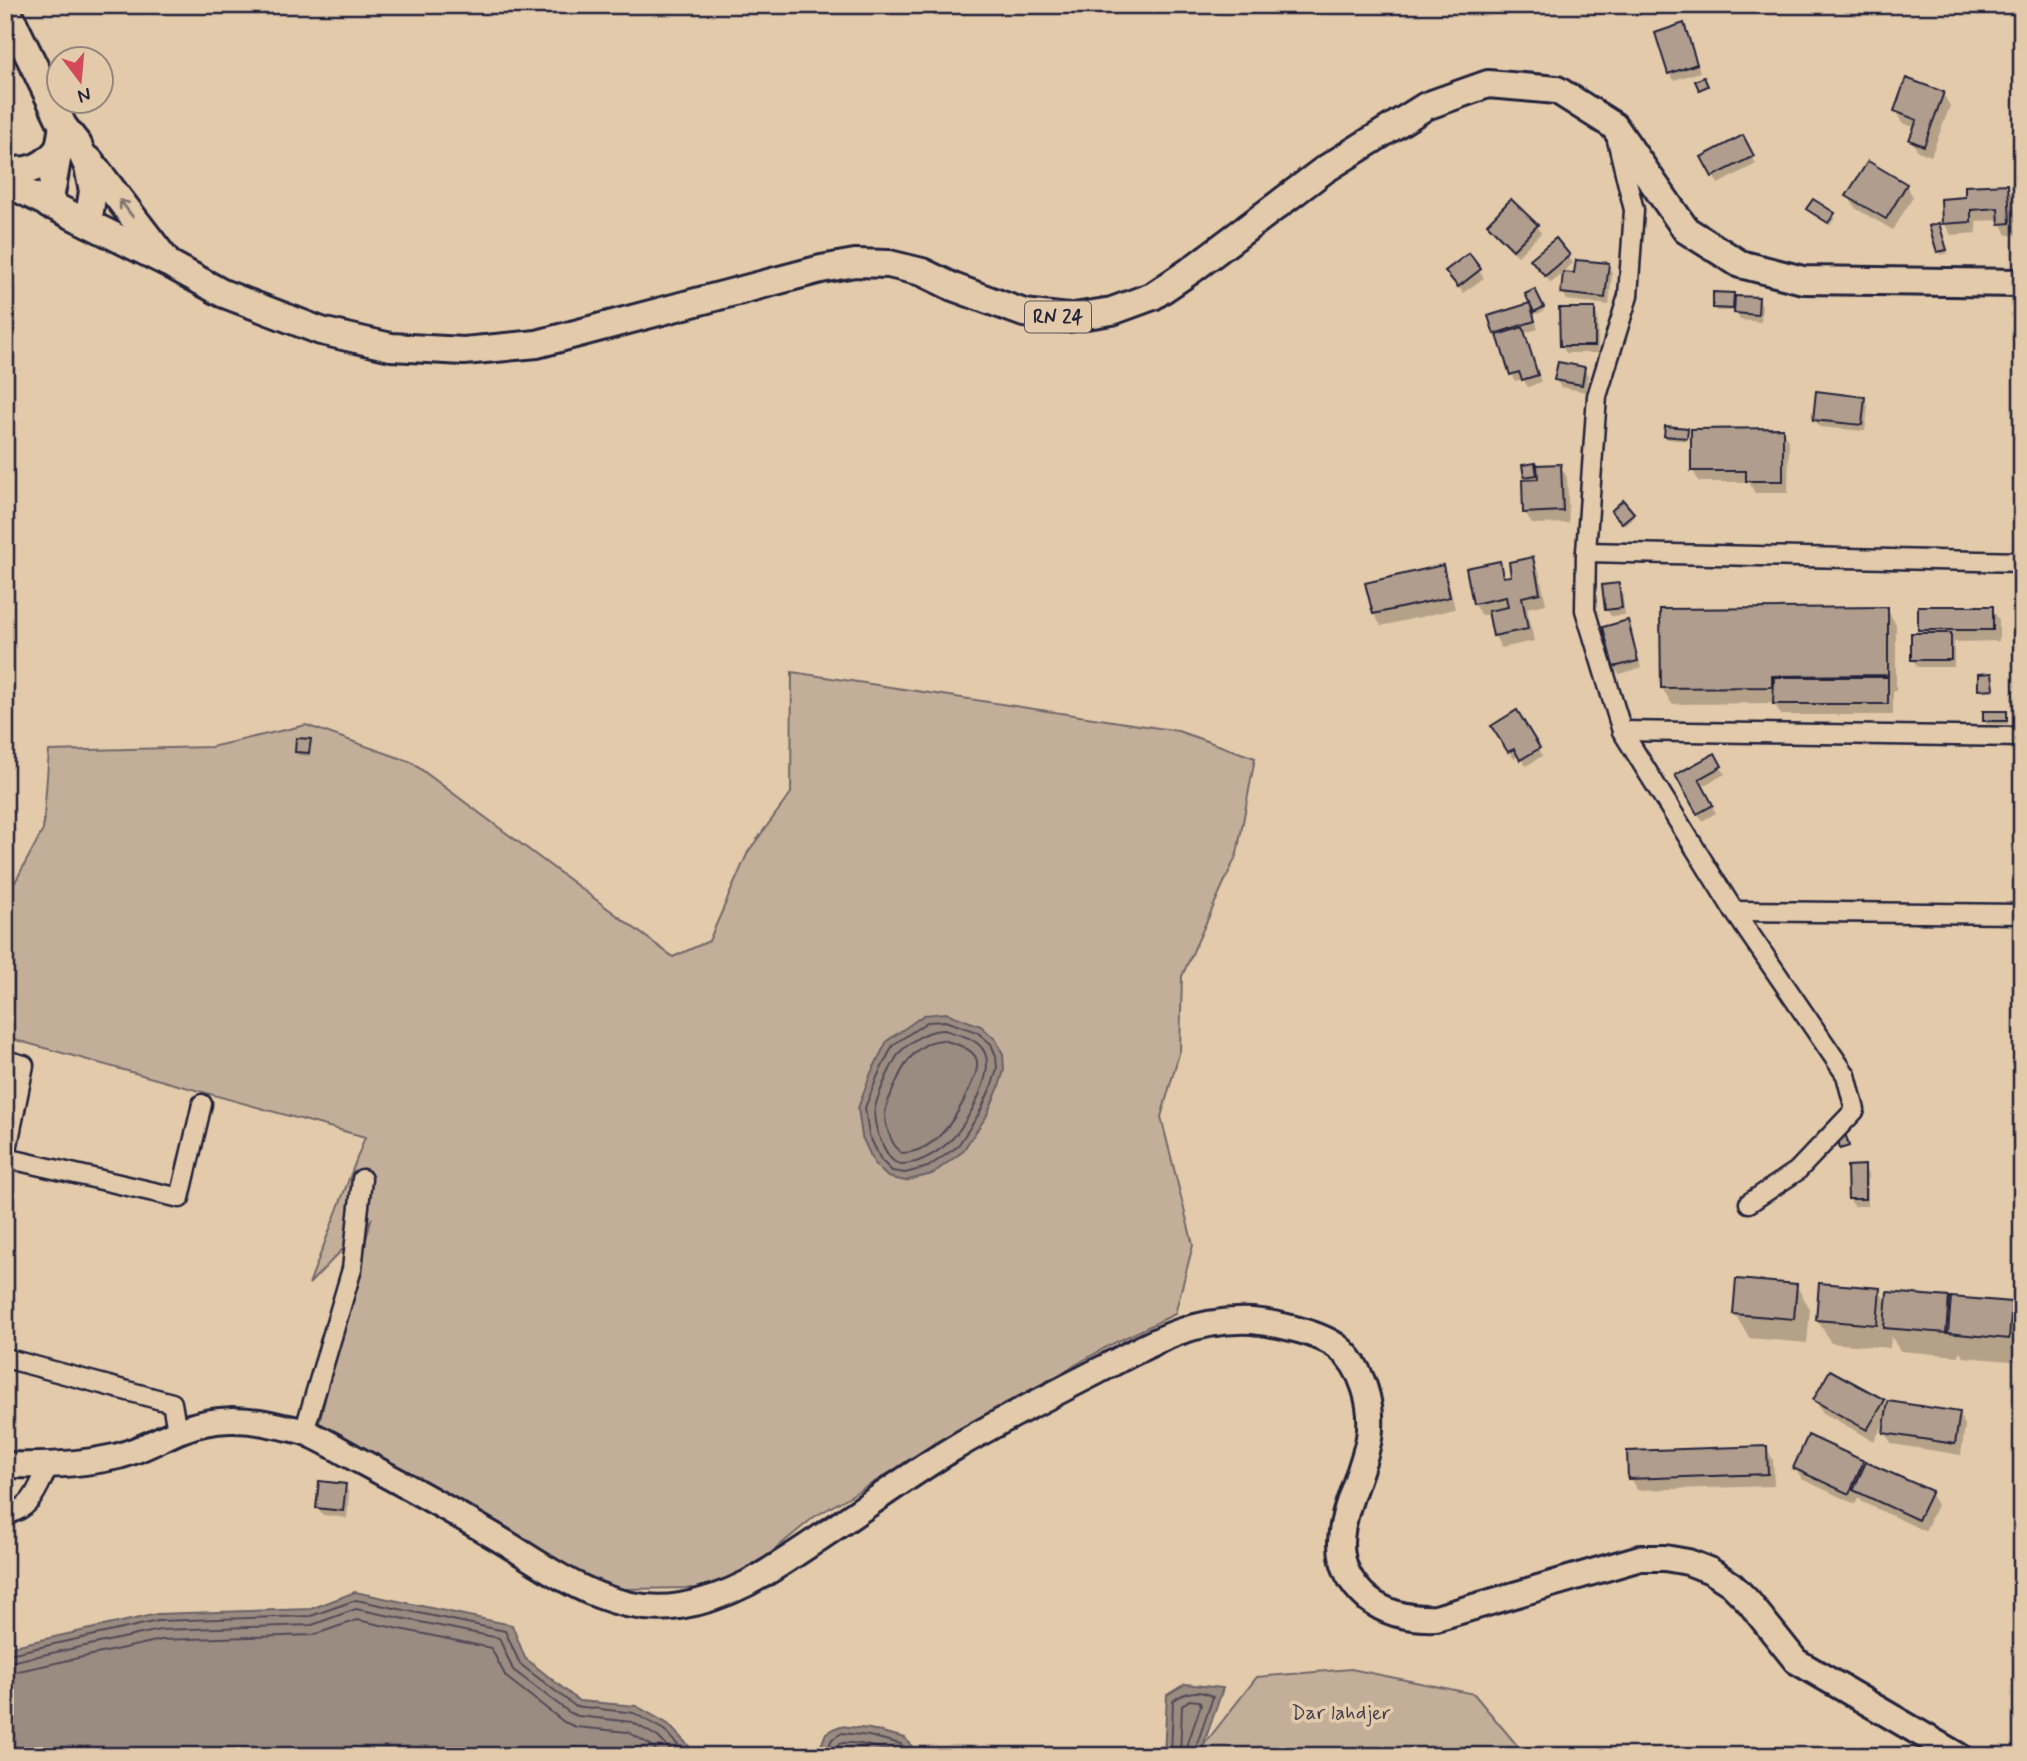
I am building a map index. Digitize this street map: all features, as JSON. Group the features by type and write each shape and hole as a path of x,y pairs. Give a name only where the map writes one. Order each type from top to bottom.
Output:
{"main road":[{"path":"5,6 67,140 88,167 93,191 88,223"},
{"name":"RN 24","path":"5,182 168,263 222,293 321,331 391,347 464,351 537,344 795,276 855,263 889,264 922,272 953,287 1024,313 1068,318 1112,312 1153,296 1324,170 1426,106 1488,84 1557,90 1614,126 1686,230 1740,264 1803,280 2022,283"},
{"path":"5,170 36,169 45,164 67,140"},
{"path":"49,205 67,140"},
{"path":"67,140 168,263"}],"street":[{"path":"1614,126 1634,210 1628,296 1597,397 1586,552 1585,610 1622,731 1734,911 1846,1075 1855,1110 1797,1171 1749,1203"},
{"path":"1586,552 2022,562"},
{"path":"1622,731 2022,737"},
{"path":"1734,911 2022,914"},
{"path":"5,1060 24,1065 6,1159 180,1198 202,1104"},
{"path":"304,1432 352,1269 362,1178"},
{"path":"5,1465 49,1465 115,1457 202,1422 229,1418 255,1420 304,1432 422,1494 574,1585 607,1600 641,1607 676,1607 710,1599 760,1579 954,1448 1165,1336 1207,1324 1252,1321 1295,1328 1336,1345 1355,1369 1367,1397 1369,1439 1344,1519 1341,1550 1351,1578 1363,1594 1378,1606 1397,1615 1416,1619 1436,1618 1640,1558 1688,1562 1711,1571 1731,1584 1796,1661 1959,1756"},
{"path":"5,1358 172,1403 177,1432"},
{"path":"5,1515 17,1512 30,1502 49,1465"}],"green space":[{"path":"792,672 1178,731 1255,758 1237,854 1182,976 1180,1050 1161,1117 1193,1245 1175,1314 1110,1345 814,1517 762,1560 734,1576 697,1588 619,1589 551,1559 319,1423 371,1220 309,1284 365,1137 5,1037 5,895 13,886 43,830 49,751 211,747 306,725 411,762 673,957 709,941 748,852 791,793"},
{"name":"Dar lahdjer","path":"1351,1669 1474,1694 1526,1756 1206,1756 1203,1746 1257,1677"}],"water":[{"path":"946,1013 981,1026 996,1040 1003,1054 1004,1070 999,1087 986,1117 962,1152 932,1174 905,1181 888,1177 875,1165 862,1137 858,1108 887,1041 924,1015"},
{"path":"355,1592 512,1625 525,1658 579,1701 636,1706 668,1724 698,1756 5,1756 5,1648 157,1614 311,1609"},
{"path":"1185,1684 1223,1688 1203,1746 1206,1756 1164,1756 1167,1695"},
{"path":"840,1726 870,1729 905,1738 919,1756 817,1756 826,1733"}],"building":[{"path":"1684,23 1697,64 1668,74 1655,33"},
{"path":"1704,77 1708,86 1699,90 1695,81"},
{"path":"1906,78 1944,92 1924,146 1909,140 1917,120 1894,111"},
{"path":"1743,135 1754,156 1712,177 1701,157"},
{"path":"1868,161 1907,184 1886,219 1846,196"},
{"path":"2008,184 2010,223 1999,224 1998,208 1971,210 1971,222 1942,224 1941,199 1965,197 1965,186"},
{"path":"1511,199 1538,225 1513,250 1487,224"},
{"path":"1813,199 1835,213 1828,223 1806,209"},
{"path":"1939,223 1947,250 1937,252 1929,226"},
{"path":"1556,238 1570,255 1545,276 1530,259"},
{"path":"1469,253 1481,269 1458,287 1445,271"},
{"path":"1576,260 1609,263 1605,298 1561,293 1563,272 1574,273"},
{"path":"1535,289 1544,307 1534,312 1525,294"},
{"path":"1713,292 1734,293 1733,309 1713,308"},
{"path":"1735,296 1759,297 1758,315 1734,313"},
{"path":"1530,303 1535,321 1494,334 1488,316"},
{"path":"1559,308 1595,308 1595,346 1560,346"},
{"path":"1523,327 1538,375 1522,380 1519,372 1510,375 1497,335"},
{"path":"1558,362 1585,367 1582,385 1554,380"},
{"path":"1816,391 1865,397 1862,425 1813,420"},
{"path":"1665,426 1688,428 1687,438 1664,436"},
{"path":"1783,428 1783,481 1746,481 1746,471 1691,471 1691,429"},
{"path":"1535,463 1537,475 1524,477 1522,465"},
{"path":"1561,464 1563,511 1523,513 1522,480 1538,479 1537,465"},
{"path":"1623,500 1634,513 1622,523 1611,511"},
{"path":"1533,557 1540,593 1522,597 1528,629 1493,636 1488,611 1508,607 1506,597 1473,604 1466,568 1500,561 1503,577 1511,576 1509,562"},
{"path":"1443,565 1450,597 1373,614 1365,583"},
{"path":"1619,583 1622,608 1605,610 1602,585"},
{"path":"1918,606 1993,606 1993,630 1918,630"},
{"path":"1888,607 1888,675 1772,676 1772,687 1661,688 1660,609"},
{"path":"2019,617 2022,617 2021,696"},
{"path":"1628,620 1638,661 1613,667 1603,627"},
{"path":"1911,633 1951,633 1951,660 1911,660"},
{"path":"1992,673 1994,689 1978,690 1978,674"},
{"path":"1774,677 1888,677 1888,704 1773,704"},
{"path":"1517,710 1540,748 1520,760 1514,749 1508,752 1491,726"},
{"path":"1983,711 2007,711 2007,721 1983,721"},
{"path":"296,738 311,739 309,753 295,752"},
{"path":"1715,753 1722,766 1699,779 1713,805 1697,814 1675,775"},
{"path":"1846,1136 1849,1146 1840,1149 1838,1138"},
{"path":"1865,1165 1865,1199 1848,1199 1847,1166"},
{"path":"1736,1279 1797,1284 1794,1319 1733,1314"},
{"path":"1819,1283 1880,1288 1877,1325 1816,1320"},
{"path":"1887,1292 1949,1297 1946,1333 1884,1328"},
{"path":"1951,1297 2012,1302 2009,1339 1948,1333"},
{"path":"1830,1370 1885,1400 1867,1430 1813,1400"},
{"path":"1888,1401 1960,1412 1955,1444 1883,1433"},
{"path":"1808,1435 1864,1461 1849,1494 1793,1468"},
{"path":"1767,1446 1768,1474 1628,1479 1627,1451"},
{"path":"1866,1462 1932,1491 1918,1520 1853,1490"},
{"path":"319,1481 346,1484 343,1511 316,1508"}]}
